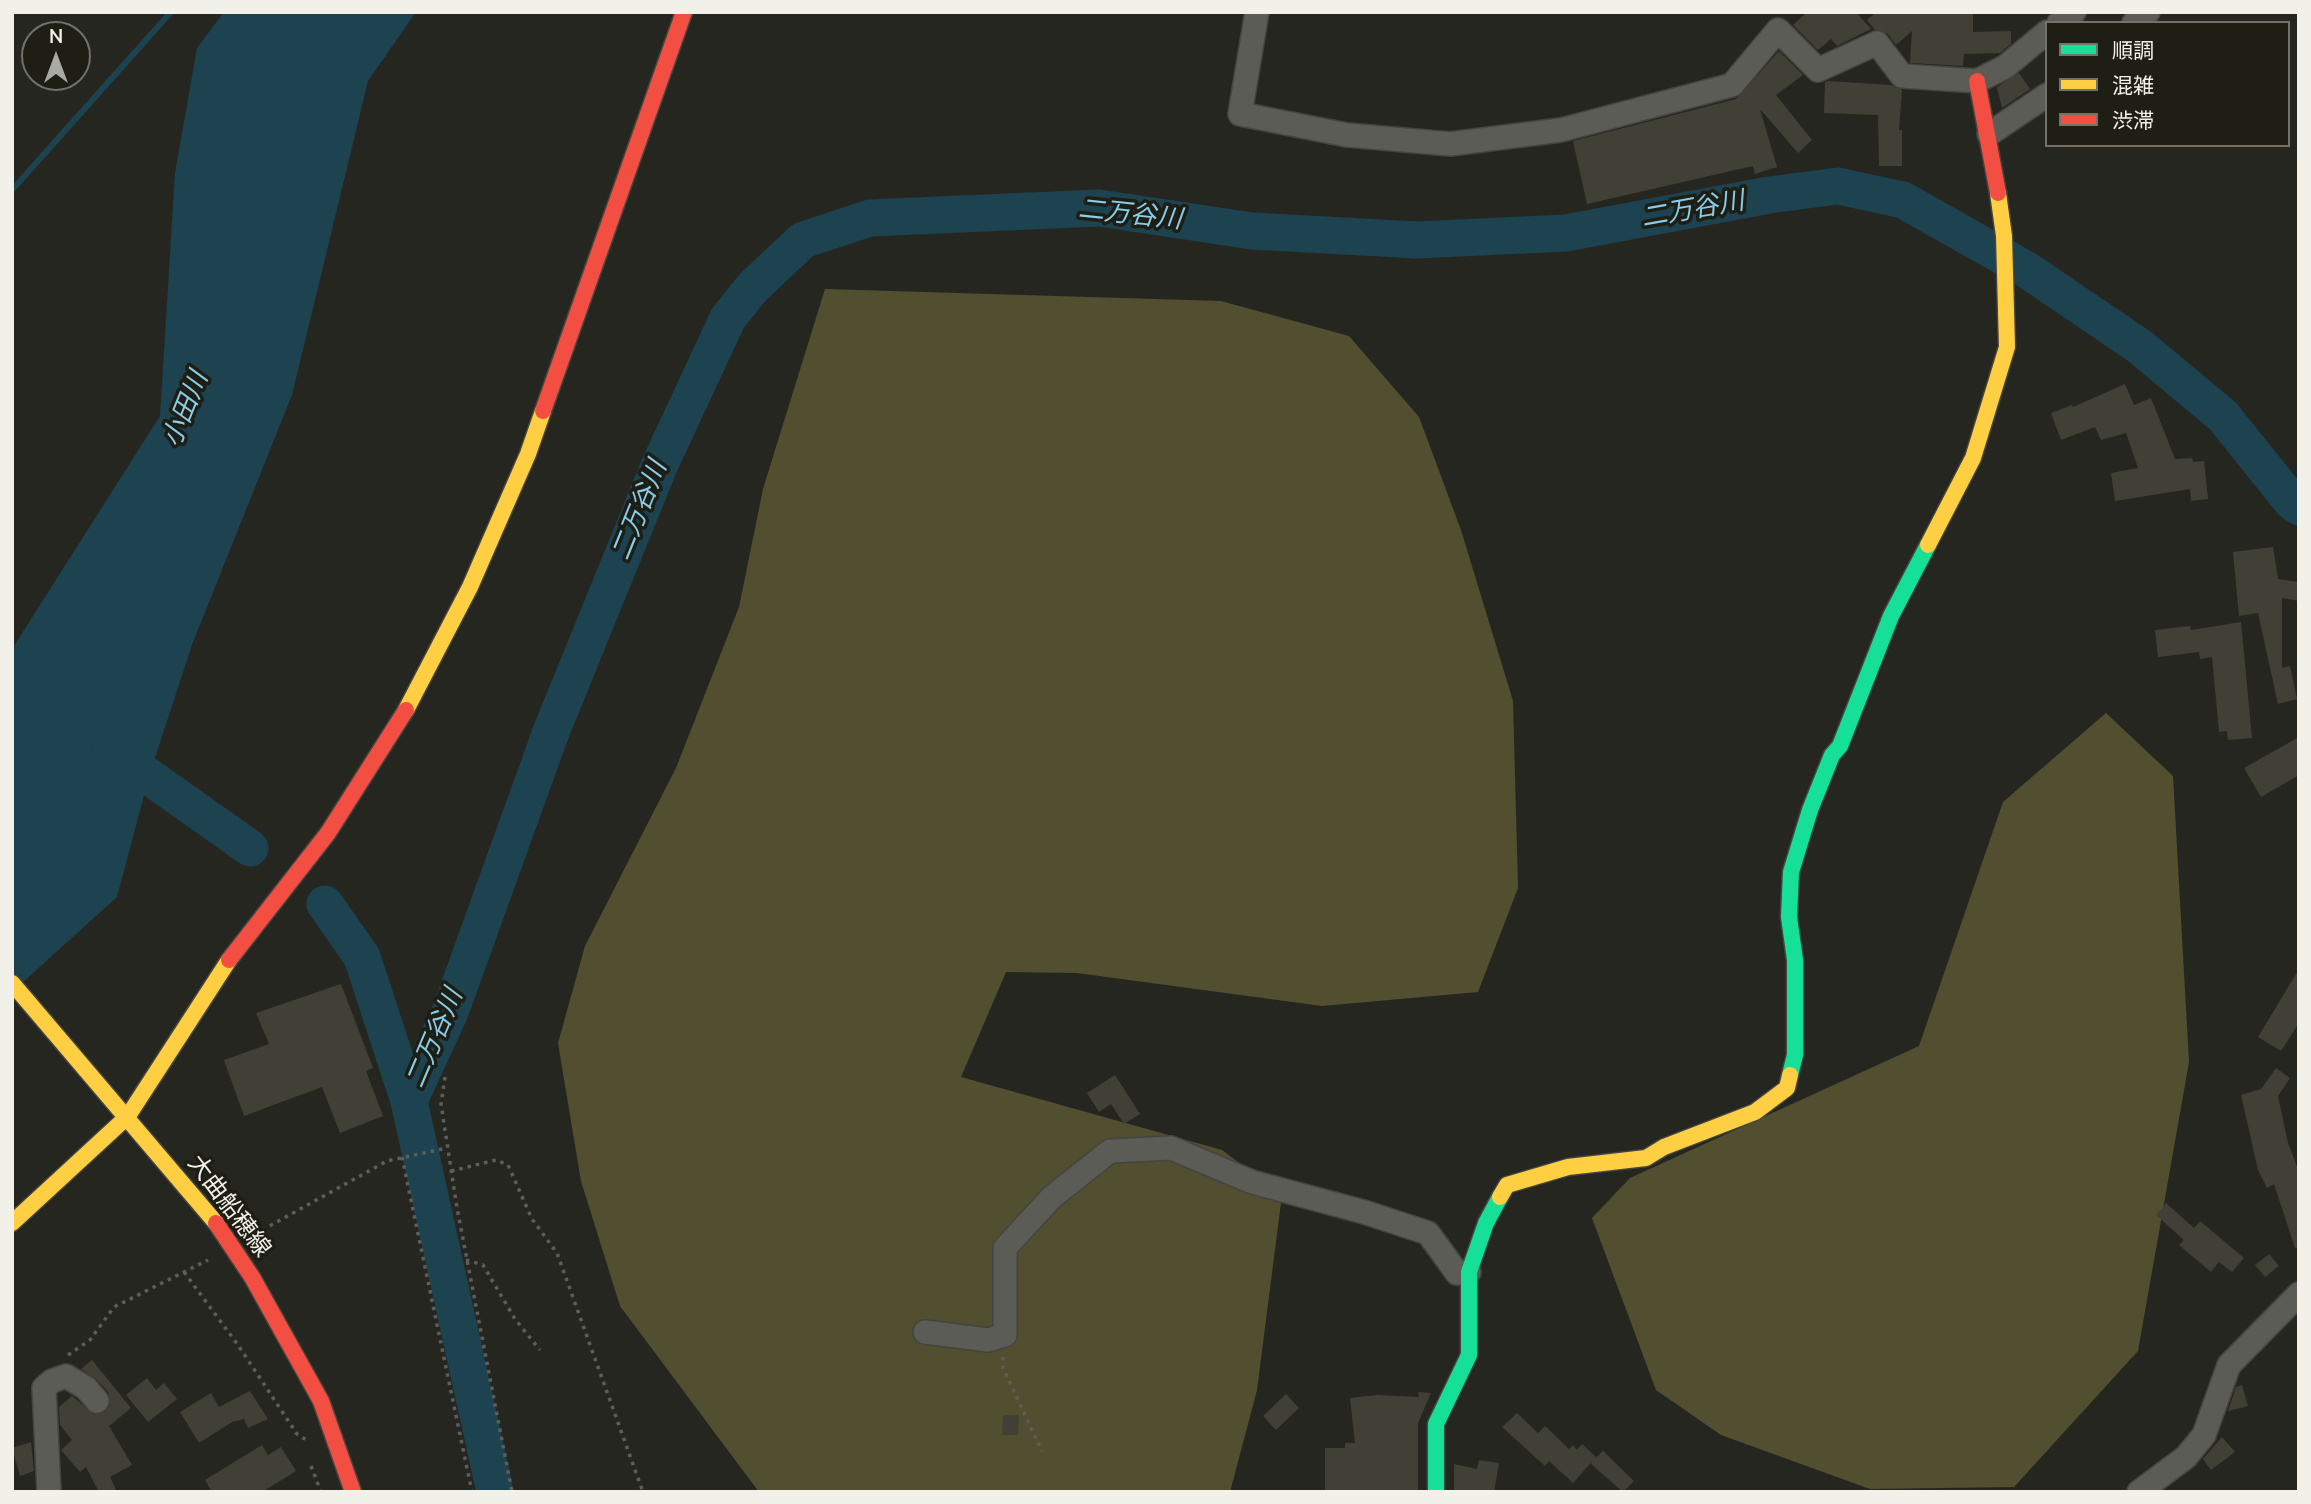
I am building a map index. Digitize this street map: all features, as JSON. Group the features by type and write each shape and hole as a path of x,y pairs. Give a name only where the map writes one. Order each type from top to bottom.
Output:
{"street":[{"path":"12,1223 128,1116 224,967 328,833 404,715 470,587 528,454 684,12"},
{"path":"1257,12 1240,114 1382,139 1450,144 1524,137 1732,85 1778,30 1818,70 1877,43 1902,76 1977,81 2005,67 2045,34"},
{"path":"1436,1492 1436,1424 1469,1355 1469,1272 1486,1223 1507,1185 1568,1167 1646,1158 1664,1147 1755,1112 1787,1088 1795,1055 1795,960 1789,917 1791,872 1832,755 1840,746 1891,616 1973,458 2007,347 2004,236 1989,134 1977,81"},
{"path":"1989,134 2045,96"},
{"name":"大曲船穂線","path":"12,983 128,1116 215,1222 252,1277 321,1401 353,1492"},
{"path":"925,1332 988,1339 1005,1335 1005,1248 1052,1197 1110,1151 1171,1148 1252,1182 1364,1212 1427,1233 1457,1273 1469,1272"},
{"path":"2139,1492 2192,1450 2204,1435 2229,1365 2299,1294"},
{"path":"49,1492 44,1388 52,1381 66,1376 86,1388 97,1401"}],"path":[{"path":"445,1077 441,1104 451,1171 512,1492"},
{"path":"247,1239 387,1161 448,1147"},
{"path":"405,1157 472,1492"},
{"path":"451,1171 496,1160 508,1165 532,1219 557,1253 643,1492"},
{"path":"59,1361 90,1340 114,1307 208,1259"},
{"path":"466,1260 483,1265 515,1319 540,1350"},
{"path":"184,1272 238,1345 297,1434 310,1442 336,1442"},
{"path":"1005,1335 1003,1368 1042,1451"},
{"path":"311,1466 321,1492"}],"shaded area":[{"path":"825,289 1221,301 1349,336 1419,417 1461,530 1513,701 1518,888 1478,992 1322,1006 1077,973 1006,972 961,1077 1222,1150 1282,1195 1257,1390 1230,1492 759,1492 620,1306 581,1181 558,1043 585,946 676,768 739,607 763,489"},
{"path":"2106,713 2173,776 2189,1062 2138,1351 2014,1487 1870,1489 1721,1435 1656,1390 1592,1218 1630,1178 1919,1046 2003,802"}],"water":[{"name":"小田川","path":"224,12 416,12 368,81 292,395 193,642 150,773 117,897 12,992 12,649 160,416 175,173 197,48"}],"building":[{"path":"1807,12 1856,12 1871,29 1837,46 1831,39 1818,50 1793,25"},
{"path":"1876,12 1973,12 1973,32 2011,31 2011,44 2000,53 1964,54 1963,66 1910,63 1912,31 1896,45 1888,34 1875,30 1867,20"},
{"path":"1779,51 1803,75 1776,95 1812,140 1798,153 1760,109 1777,167 1755,174 1753,166 1587,204 1573,141 1736,99"},
{"path":"2019,73 2030,89 2002,108 1997,87"},
{"path":"1825,82 1891,85 1902,90 1899,130 1902,130 1902,166 1879,166 1878,115 1824,113"},
{"path":"2125,384 2134,405 2151,398 2175,459 2192,458 2193,462 2204,461 2208,499 2191,501 2190,489 2115,501 2111,473 2138,468 2126,433 2101,440 2095,427 2061,440 2051,413 2072,405 2073,407"},
{"path":"2273,547 2278,579 2299,582 2299,601 2282,598 2282,668 2290,666 2297,699 2278,704 2258,613 2239,616 2233,552"},
{"path":"2241,622 2252,738 2228,740 2227,731 2219,732 2212,657 2200,659 2199,652 2158,657 2155,630 2190,626 2191,630"},
{"path":"2299,737 2299,775 2261,797 2244,768"},
{"path":"2299,969 2299,1023 2281,1051 2258,1037"},
{"path":"341,984 373,1068 366,1071 383,1116 340,1133 322,1087 244,1116 224,1060 269,1044 256,1013"},
{"path":"2276,1068 2290,1078 2278,1096 2288,1143 2299,1172 2299,1247 2295,1248 2274,1184 2267,1188 2258,1170 2241,1095 2261,1089"},
{"path":"1115,1075 1140,1114 1124,1124 1111,1104 1099,1112 1087,1093"},
{"path":"2166,1203 2194,1228 2200,1221 2244,1258 2232,1272 2219,1262 2211,1272 2179,1245 2184,1240 2156,1215"},
{"path":"2269,1254 2279,1266 2265,1277 2255,1265"},
{"path":"92,1360 131,1408 109,1426 132,1465 110,1477 117,1492 99,1492 86,1467 80,1472 61,1450 72,1440 60,1425 59,1407 72,1396 93,1414 105,1412 110,1405 108,1392 96,1379 81,1369"},
{"path":"147,1378 156,1390 164,1383 177,1399 148,1422 126,1395"},
{"path":"2242,1385 2248,1406 2228,1411 2236,1387"},
{"path":"250,1391 268,1419 248,1428 244,1419 232,1422 199,1443 180,1412 211,1393 219,1407"},
{"path":"1418,1392 1431,1393 1418,1423 1418,1492 1325,1492 1325,1448 1345,1448 1345,1443 1355,1443 1350,1398 1377,1395 1419,1397"},
{"path":"1286,1394 1299,1408 1276,1430 1263,1416"},
{"path":"1517,1413 1538,1433 1545,1426 1569,1449 1573,1445 1577,1450 1582,1444 1596,1457 1573,1483 1549,1461 1545,1466 1502,1427"},
{"path":"1003,1415 1019,1415 1018,1435 1002,1435"},
{"path":"2222,1437 2235,1452 2211,1470 2203,1459"},
{"path":"31,1442 34,1471 20,1476 12,1448"},
{"path":"262,1445 268,1455 281,1447 296,1471 262,1492 212,1492 205,1480"},
{"path":"1603,1451 1634,1481 1623,1492 1590,1463"},
{"path":"1479,1460 1499,1463 1494,1492 1454,1491 1454,1464 1477,1469"}],"waterway":[{"path":"12,190 171,12"},
{"name":"二万谷川","path":"409,1101 450,1012 551,732 660,464 728,318 753,287 803,240 870,218 1099,208 1252,231 1417,240 1566,233 1769,195 1838,186 1903,200 2027,270 2139,346 2223,416 2292,502 2299,507"},
{"name":"二万谷川","path":"110,749 250,848"},
{"name":"二万谷川","path":"325,904 362,957 409,1101 495,1492"}],"traffic: fast":[{"path":"1790,1075 1795,1055 1795,960 1789,917 1791,872 1810,810 1832,755 1840,746 1891,616 1928,545"},
{"path":"1436,1492 1436,1424 1469,1355 1469,1272 1486,1223 1500,1197"}],"traffic: slow":[{"path":"1928,545 1973,458 2007,347 2004,236 1998,193"},
{"path":"406,710 470,587 528,454 543,411"},
{"path":"12,1223 128,1116 229,960"},
{"path":"12,983 216,1223"},
{"path":"1500,1197 1507,1185 1568,1167 1646,1158 1664,1147 1755,1112 1787,1088 1790,1075"}],"traffic: jam":[{"path":"543,411 684,12"},
{"path":"1977,81 1998,193"},
{"path":"229,960 328,833 406,710"},
{"path":"216,1223 252,1277 321,1401 353,1492"}]}
